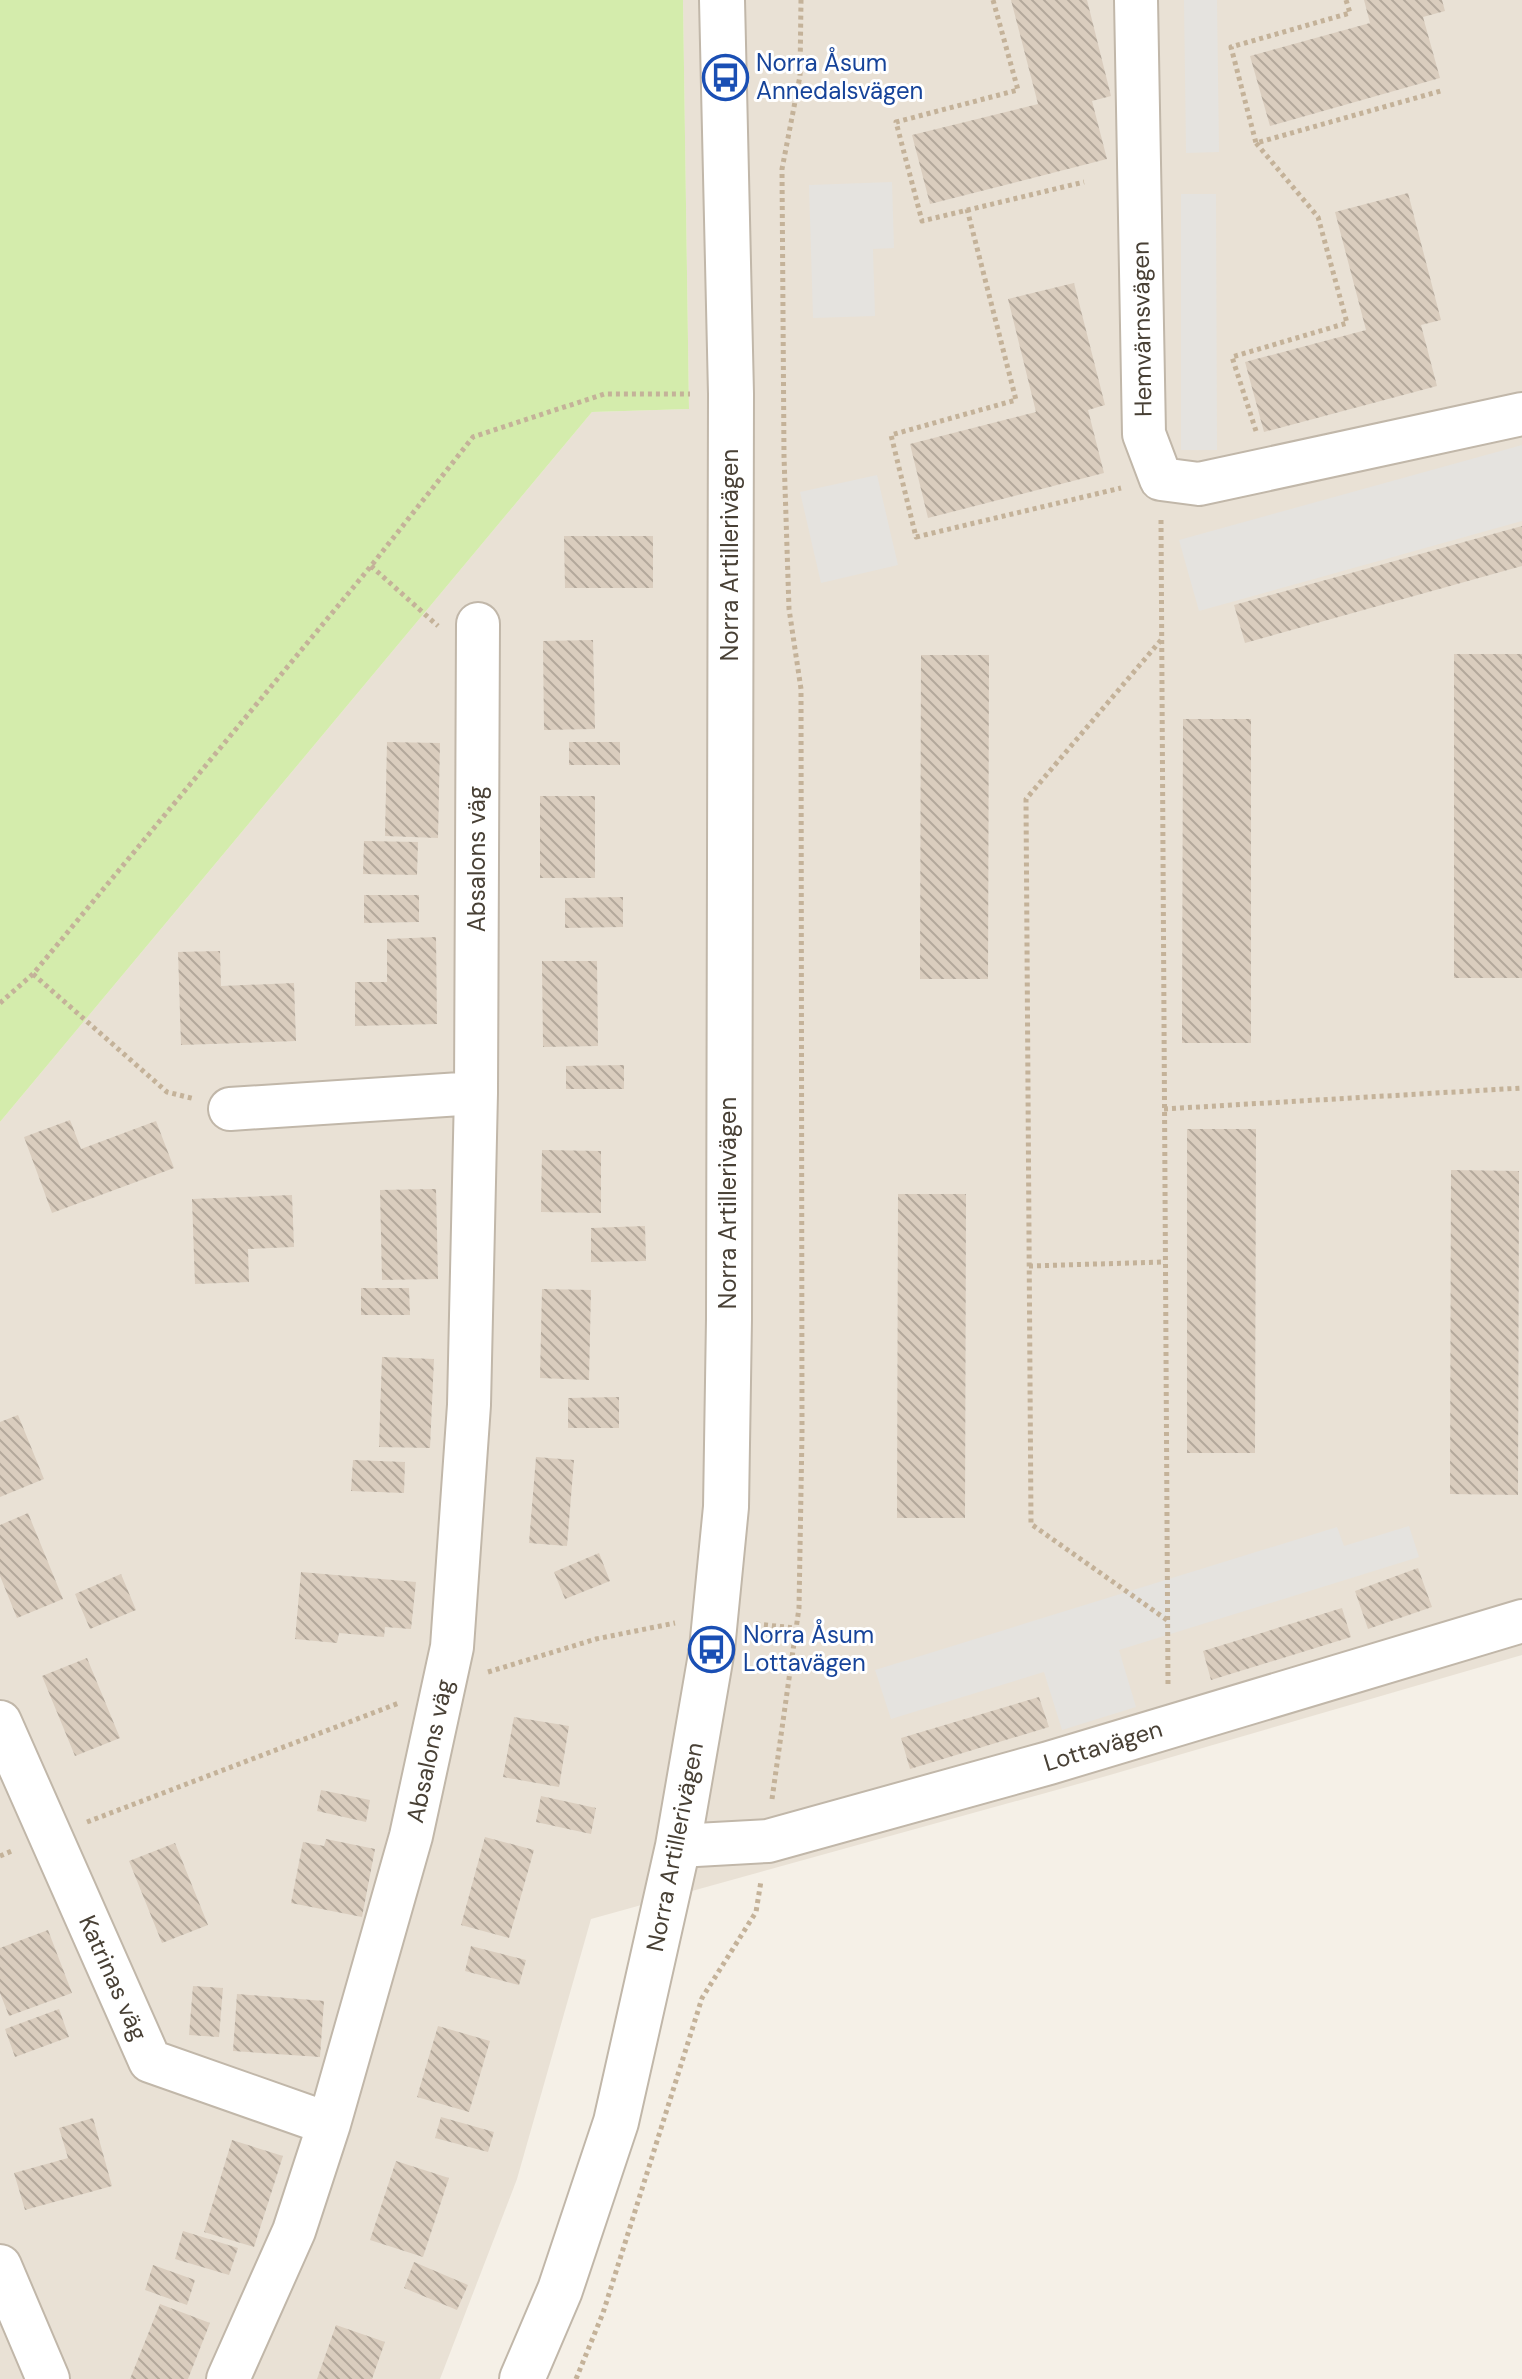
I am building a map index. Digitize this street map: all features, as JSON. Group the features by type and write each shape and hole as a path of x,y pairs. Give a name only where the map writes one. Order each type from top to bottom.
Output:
{"street":[{"name":"Norra Artillerivägen","path":"522,2379 560,2290 616,2122 678,1846 712,1649 726,1507 731,394 722,0"},
{"name":"Hemvärnsvägen","path":"1136,0 1144,434 1161,479"},
{"path":"1161,479 1199,484 1522,414"},
{"name":"Absalons väg","path":"228,2379 294,2231 329,2124 411,1836 452,1647 469,1405 476,1093 478,624"},
{"path":"230,1109 476,1093"},
{"name":"Lottavägen","path":"678,1846 768,1841 1168,1727 1522,1621"},
{"name":"Katrinas väg","path":"0,1722 150,2061 329,2124"},
{"path":"0,2266 48,2379"}],"path":[{"path":"993,0 1018,90 896,122 922,221 1084,182"},
{"path":"1268,470 1232,357 1347,323 1318,217 1256,143 1231,47 1350,13 1346,0"},
{"path":"1256,143 1444,90"},
{"path":"967,209 1016,400 891,435 916,537 1161,479 1168,1727"},
{"path":"0,1003 33,974 371,566 473,437 604,394 731,394"},
{"path":"371,566 452,638 478,624"},
{"path":"1162,639 1026,799 1031,1524 1167,1620"},
{"path":"33,974 167,1092 230,1109"},
{"path":"1164,1109 1522,1088"},
{"path":"1029,1266 1165,1262"}],"shaded area":[{"path":"683,0 1522,0 1522,1655 1103,1777 591,1919 517,2179 440,2379 0,2379 0,1122 592,412 689,409"},
{"path":"1184,0 1217,0 1219,152 1186,153"},
{"path":"892,182 894,248 873,249 875,316 813,318 809,185"},
{"path":"1181,194 1216,194 1217,450 1181,450"},
{"path":"1522,445 1522,521 1199,611 1179,540"},
{"path":"877,475 898,565 821,583 800,492"},
{"path":"1409,1526 1419,1557 1119,1650 1136,1707 1062,1730 1044,1672 891,1719 875,1670 1337,1527 1344,1546"}],"green space":[{"path":"0,0 683,0 689,409 592,412 0,1122"}],"building":[{"path":"1011,0 1087,0 1111,96 1092,101 1107,159 930,204 912,135 1038,104"},
{"path":"1364,0 1442,0 1445,11 1423,17 1440,78 1270,126 1250,56 1370,23"},
{"path":"1408,193 1441,320 1421,325 1437,386 1264,432 1245,362 1366,330 1335,212"},
{"path":"1074,283 1105,405 1088,410 1104,473 928,518 910,444 1036,412 1008,299"},
{"path":"1522,526 1522,566 1245,643 1234,605"},
{"path":"564,536 653,536 653,588 565,588"},
{"path":"593,640 595,729 544,730 543,641"},
{"path":"1454,654 1522,654 1522,978 1454,978"},
{"path":"921,655 989,655 988,979 920,979"},
{"path":"1183,719 1251,719 1251,1043 1182,1043"},
{"path":"387,742 440,743 438,838 385,836"},
{"path":"569,742 620,742 620,765 569,765"},
{"path":"540,796 595,796 595,878 540,878"},
{"path":"364,841 418,842 417,875 363,874"},
{"path":"364,895 419,895 419,922 364,923"},
{"path":"623,897 623,927 565,928 565,898"},
{"path":"436,937 437,1024 355,1026 355,982 387,982 387,939"},
{"path":"220,951 221,986 294,983 296,1041 181,1045 178,952"},
{"path":"542,961 597,961 598,1046 543,1047"},
{"path":"624,1065 624,1089 566,1089 566,1066"},
{"path":"70,1120 81,1149 156,1121 174,1168 52,1213 24,1137"},
{"path":"1187,1129 1256,1129 1255,1453 1187,1453"},
{"path":"542,1150 601,1151 601,1213 541,1212"},
{"path":"1451,1170 1519,1171 1518,1495 1450,1494"},
{"path":"436,1189 438,1279 382,1280 380,1190"},
{"path":"898,1194 966,1194 965,1518 897,1518"},
{"path":"292,1195 294,1247 248,1249 249,1282 195,1284 192,1199"},
{"path":"645,1226 646,1261 591,1262 591,1228"},
{"path":"361,1288 409,1288 410,1315 361,1315"},
{"path":"542,1289 591,1290 589,1380 540,1378"},
{"path":"382,1357 434,1359 430,1448 379,1447"},
{"path":"619,1397 619,1428 568,1428 568,1398"},
{"path":"18,1415 44,1479 0,1497 0,1422"},
{"path":"536,1457 574,1460 567,1546 529,1543"},
{"path":"353,1460 405,1462 404,1493 351,1491"},
{"path":"28,1513 63,1599 17,1618 0,1576 0,1525"},
{"path":"599,1553 610,1581 565,1599 554,1572"},
{"path":"1418,1568 1432,1607 1368,1629 1355,1591"},
{"path":"301,1572 416,1582 411,1629 385,1627 384,1637 339,1633 337,1643 295,1639"},
{"path":"121,1574 136,1610 90,1629 75,1594"},
{"path":"1342,1608 1351,1637 1211,1680 1203,1651"},
{"path":"87,1658 120,1738 75,1756 42,1676"},
{"path":"1039,1697 1049,1727 910,1769 901,1738"},
{"path":"514,1717 569,1726 559,1787 503,1777"},
{"path":"321,1790 370,1800 366,1822 317,1811"},
{"path":"541,1796 596,1808 591,1834 536,1822"},
{"path":"485,1837 534,1850 509,1938 461,1925"},
{"path":"326,1839 375,1849 362,1917 291,1903 303,1842 324,1846"},
{"path":"175,1843 208,1925 162,1943 129,1861"},
{"path":"48,1930 72,1993 9,2016 0,1993 0,1948"},
{"path":"471,1946 526,1960 519,1985 465,1971"},
{"path":"193,1986 223,1988 219,2037 189,2035"},
{"path":"237,1994 324,2001 320,2057 233,2051"},
{"path":"59,2009 69,2037 15,2057 5,2029"},
{"path":"438,2026 490,2041 469,2112 417,2097"},
{"path":"441,2117 494,2132 488,2152 435,2138"},
{"path":"93,2118 112,2186 25,2210 14,2173 68,2158 59,2128"},
{"path":"232,2140 283,2156 254,2247 204,2232"},
{"path":"396,2161 449,2178 423,2257 370,2240"},
{"path":"183,2231 238,2248 229,2275 175,2259"},
{"path":"414,2262 468,2285 457,2310 404,2288"},
{"path":"153,2265 195,2280 187,2305 145,2290"},
{"path":"160,2304 210,2323 188,2379 130,2379"},
{"path":"336,2325 385,2342 372,2379 317,2379"}],"place":[{"name":"Norra Åsum Annedalsvägen","path":"725,77"},
{"name":"Norra Åsum Lottavägen","path":"712,1649"}]}
